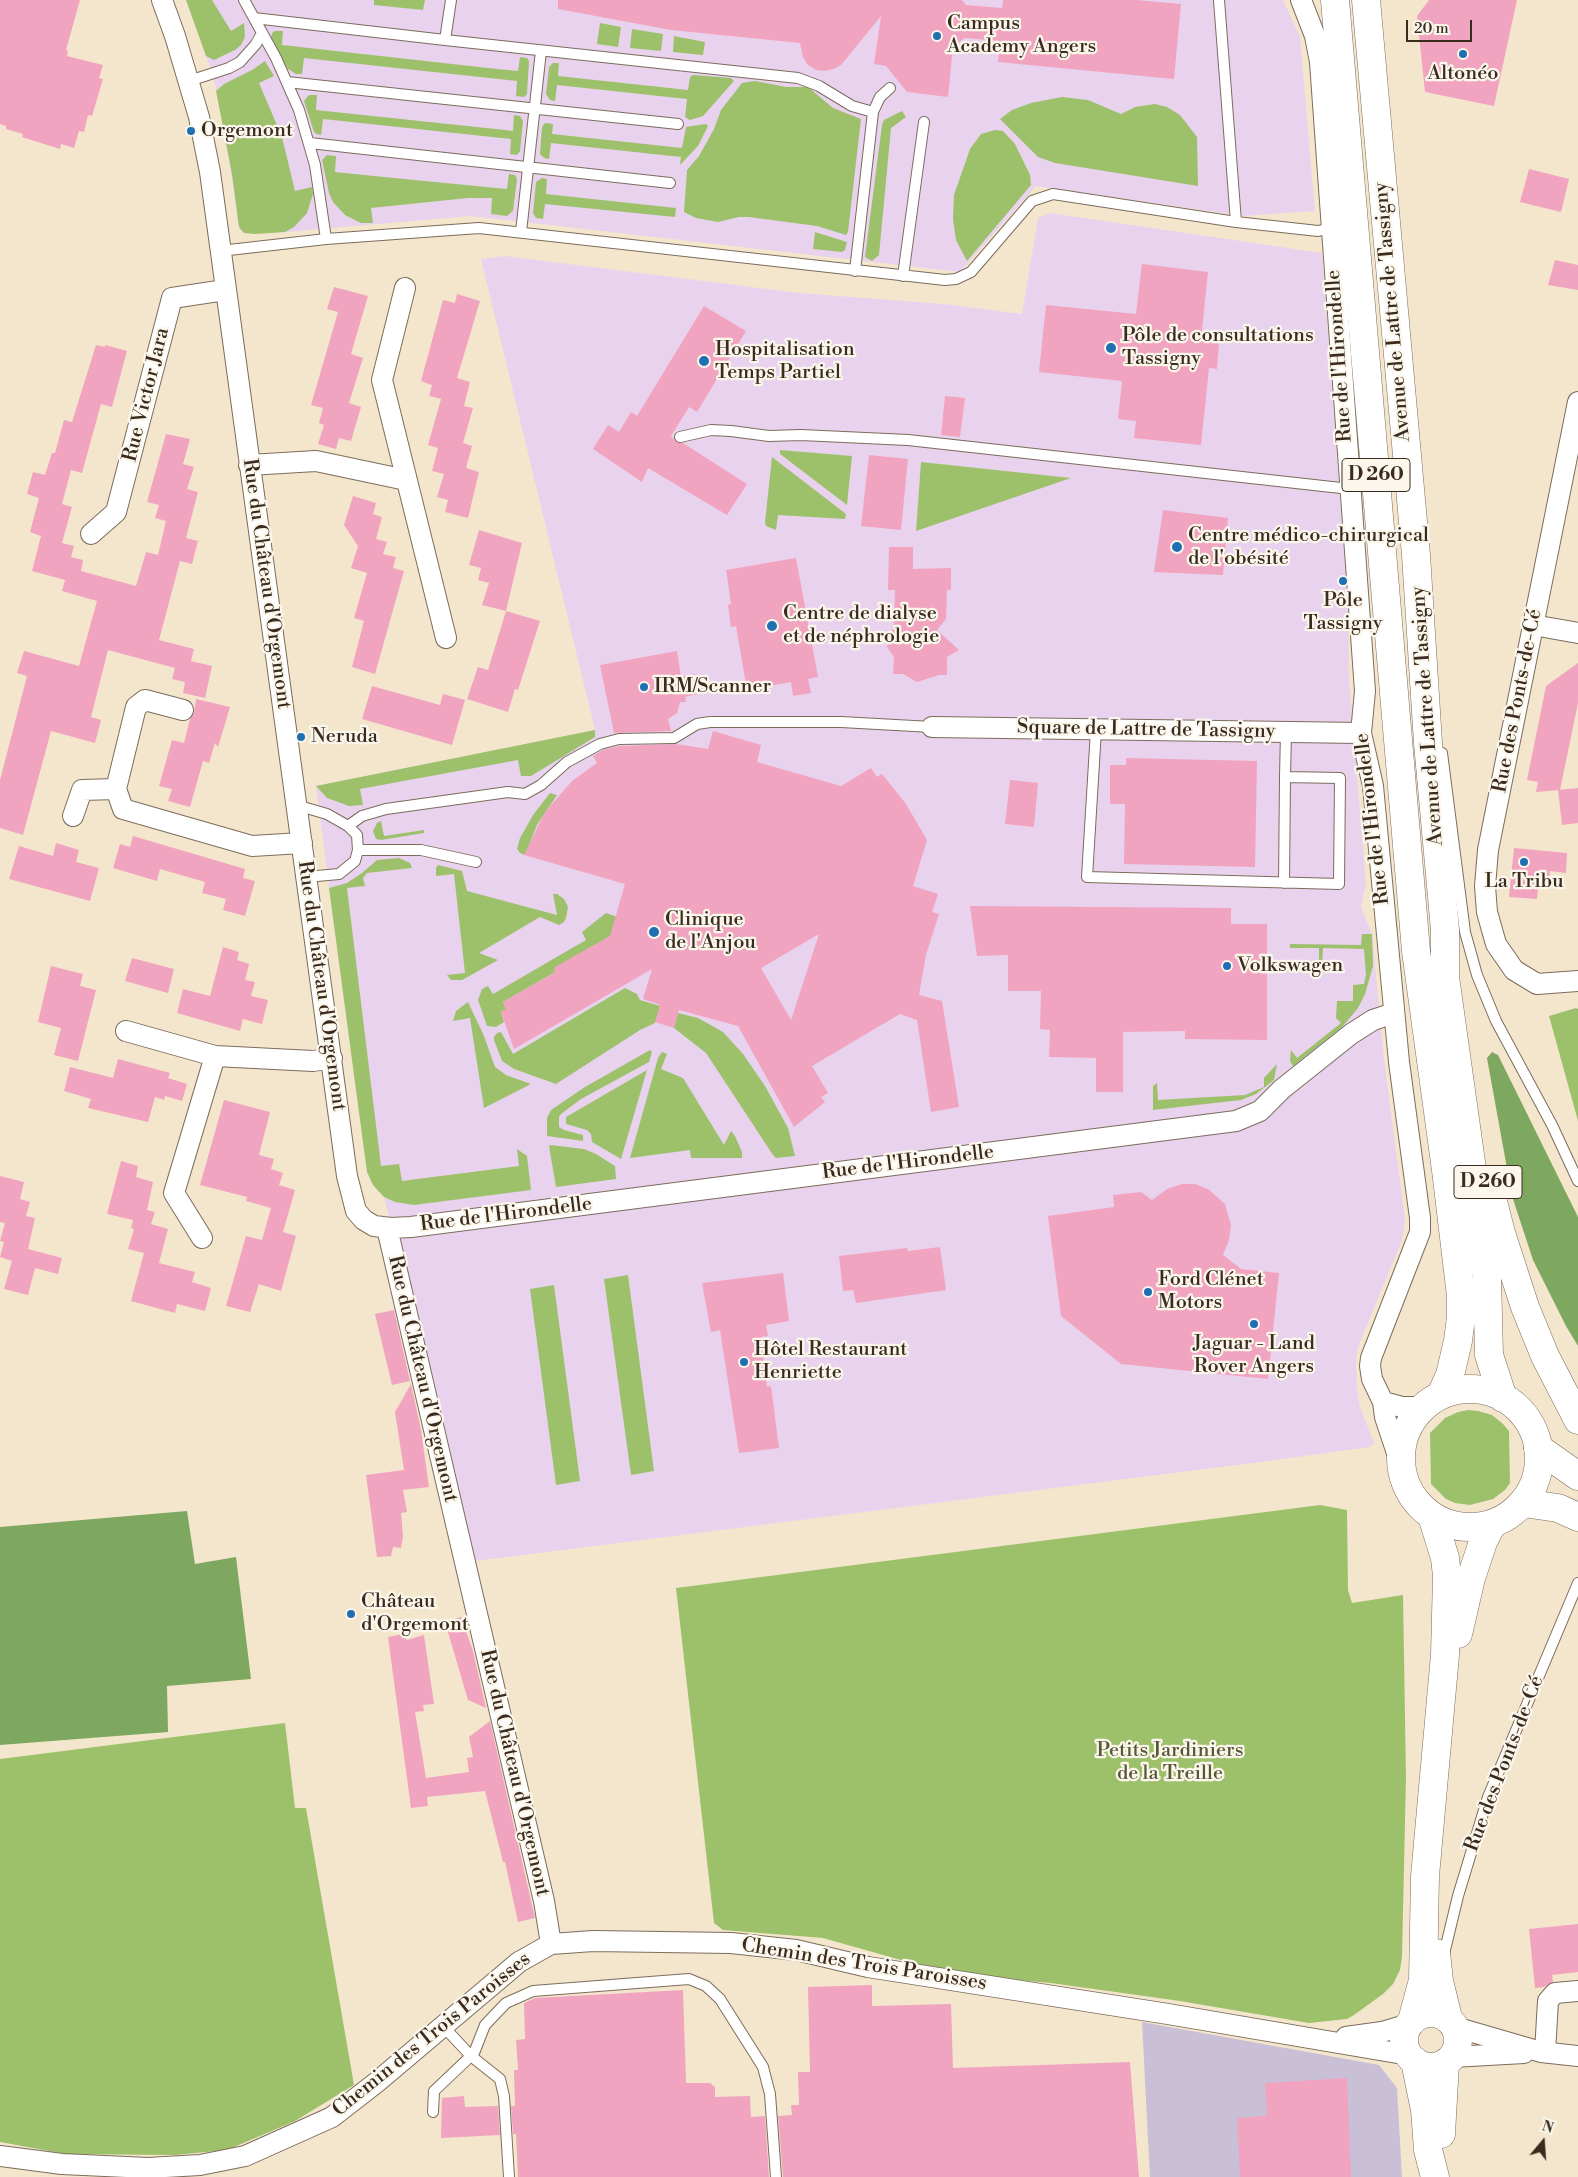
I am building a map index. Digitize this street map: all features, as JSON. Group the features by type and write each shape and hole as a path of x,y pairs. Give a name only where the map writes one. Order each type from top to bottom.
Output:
{"main road":[{"name":"Avenue de Lattre de Tassigny","path":"1335,0 1416,951 1461,1296 1458,1341 1450,1375 1432,1401"},
{"name":"Avenue de Lattre de Tassigny","path":"1366,0 1416,555 1428,743 1445,930 1445,977 1487,1276 1490,1356 1503,1398"},
{"name":"D 260","path":"1445,930 1458,976 1482,1153 1501,1232 1534,1331 1578,1420"},
{"path":"1472,1389 1488,1392 1503,1398 1516,1407 1527,1419 1534,1432 1538,1448 1538,1473 1532,1489 1523,1503 1512,1513 1492,1524 1465,1527 1451,1525 1432,1516 1413,1497 1406,1485 1401,1464 1404,1437 1409,1424 1432,1401 1456,1390 1472,1389"},
{"path":"1538,1448 1578,1476"},
{"path":"1523,1503 1558,1508 1578,1518"},
{"path":"1432,1516 1445,1558 1447,1576 1445,1655 1425,1876 1423,1980 1404,2039 1412,2058 1425,2110 1428,2150 1436,2177"},
{"path":"1436,2177 1442,2149 1441,2112 1449,2060 1458,2044 1439,1978 1435,1943 1434,1876 1457,1642 1471,1578 1483,1542 1492,1524"},
{"path":"1410,2022 1422,2014 1431,2013 1440,2014 1452,2023"},
{"path":"1412,2058 1430,2067 1449,2060"}],"street":[{"name":"Rue du Château d'Orgemont","path":"162,0 189,80 199,116 210,172 347,1176 356,1210 364,1220 374,1226 387,1228 544,1901 551,1944"},
{"name":"Rue de l'Hirondelle","path":"1301,0 1315,36 1320,62 1365,691 1361,734 1373,786 1394,1013 1421,1225 1418,1238 1370,1358 1372,1379 1383,1402 1385,1417 1401,1464"},
{"path":"405,288 382,380 446,638"},
{"name":"Rue Victor Jara","path":"92,534 116,512 172,298 225,290"},
{"name":"Rue des Ponts-de-Cé","path":"1578,402 1488,850 1485,886 1487,912 1496,944 1514,970 1537,984 1578,981"},
{"path":"249,465 316,461 406,480"},
{"path":"1534,625 1578,633"},
{"path":"183,710 145,700 136,707 116,789 123,809 252,846 302,843"},
{"name":"Square de Lattre de Tassigny","path":"932,727 1361,734"},
{"path":"73,816 82,790 116,789"},
{"name":"Rue de l'Hirondelle","path":"387,1228 621,1201 1236,1121 1260,1111 1282,1089 1351,1034 1373,1020 1394,1013"},
{"path":"126,1031 215,1056 313,1061 332,1058"},
{"path":"202,1238 174,1193 215,1056"},
{"path":"1383,1402 1402,1407 1432,1401"},
{"name":"Chemin des Trois Paroisses","path":"0,2156 62,2164 148,2168 200,2165 245,2156 332,2117 377,2082 518,1962 551,1944 593,1941 731,1944 796,1950 868,1967 1314,2039 1412,2058"},
{"path":"1543,2052 1548,2001 1555,1993 1578,1991"},
{"name":"Chemin des Trois Paroisses","path":"1314,2039 1365,2035 1410,2022"},
{"path":"1452,2023 1543,2052 1578,2056"},
{"path":"1449,2060 1543,2052"}],"lane":[{"path":"244,0 287,82 310,143 320,193 326,239"},
{"path":"445,40 451,0"},
{"path":"1219,0 1236,222"},
{"path":"254,18 798,78 819,86 852,106 873,112"},
{"path":"189,80 230,68 240,62 253,49 262,33"},
{"path":"521,232 541,51"},
{"path":"287,82 678,124"},
{"path":"855,270 873,112 880,97 890,88"},
{"path":"903,276 924,122"},
{"path":"310,143 670,183"},
{"path":"220,251 326,239 479,228 945,280 964,276 976,267 1032,201 1053,194 1236,222 1318,230 1331,228"},
{"path":"680,437 711,430 769,436 801,435 908,440 1350,489"},
{"path":"1416,555 1437,711"},
{"path":"348,826 362,816 386,809 508,792 525,794 542,785 567,762 600,744 619,739 674,738 697,724 726,721 769,721 841,722 932,727"},
{"path":"1096,730 1087,878 1339,884 1340,778 1285,777"},
{"path":"1284,883 1286,732"},
{"path":"1440,741 1465,932 1476,975 1496,1021 1552,1125 1578,1180"},
{"path":"296,805 327,814 348,826 357,835 358,850 355,861 339,874 306,877"},
{"path":"358,850 421,850 476,862"},
{"name":"Rue des Ponts-de-Cé","path":"1439,1978 1458,1896 1488,1797 1578,1583"},
{"path":"433,2112 434,2091 471,2056 485,2024 506,2003 533,1992 689,1979 706,1986 720,1999 762,2067 770,2094 776,2177"},
{"path":"443,2026 471,2056 500,2079 504,2096 509,2177"}],"shaded area":[{"path":"186,0 1283,0 1300,37 1315,211 1243,216 1036,186 960,272 470,216 275,233 244,233 240,230 238,224 218,95"},
{"path":"1050,213 1322,253 1348,604 1349,677 1366,884 1361,907 1372,934 1384,1059 1405,1220 1402,1240 1358,1347 1356,1359 1357,1391 1360,1407 1374,1443 1370,1447 1253,1463 475,1561 384,1197 373,1185 367,1172 316,786 595,730 481,259 505,256 799,293 944,304 1022,314 1038,218"},
{"path":"1142,2022 1379,2065 1397,2088 1402,2177 1150,2177"}],"green space":[{"path":"186,0 212,0 231,31 244,23 245,37 241,45 214,60 206,56"},
{"path":"374,0 425,0 423,10 374,5"},
{"path":"600,23 621,27 618,47 597,44"},
{"path":"632,29 663,34 661,51 630,48"},
{"path":"283,31 282,45 497,69 518,71 520,57 527,58 529,61 527,94 524,97 516,96 517,81 304,58 302,74 296,74 288,69 271,38 272,33"},
{"path":"674,36 705,42 703,55 673,52"},
{"path":"265,61 274,76 259,83 282,137 295,191 312,187 313,194 307,213 294,227 285,232 255,234 244,233 239,227 232,174 216,91 224,84"},
{"path":"553,63 559,63 558,76 688,90 690,77 693,75 731,78 734,81 703,116 690,120 685,117 687,99 557,85 555,101 550,100 546,94 549,67"},
{"path":"755,81 786,87 808,87 833,108 861,119 848,232 846,235 817,226 749,217 739,217 718,222 696,218 684,212 687,170 699,156 714,129 721,110 742,83"},
{"path":"309,95 317,95 316,110 513,131 514,115 520,116 523,121 520,151 517,155 510,154 511,139 323,119 321,135 317,134 314,132 304,101"},
{"path":"1062,97 1088,100 1121,114 1135,107 1155,104 1167,107 1180,115 1197,137 1198,186 1055,163 1038,157 1000,119 1012,110 1031,103"},
{"path":"902,111 906,117 891,128 879,255 872,261 865,257 882,125 884,120"},
{"path":"545,123 553,124 552,134 682,148 686,127 706,124 708,126 698,146 680,165 681,157 551,143 549,159 544,158 540,154 542,127"},
{"path":"995,130 1003,131 1015,144 1030,175 1031,185 967,261 956,240 953,219 954,195 970,149 981,134"},
{"path":"327,155 336,156 335,172 507,189 509,174 515,175 517,179 513,211 507,216 491,214 492,198 468,198 371,208 373,223 361,223 345,215 333,202 329,193 322,160"},
{"path":"542,178 547,179 546,194 676,208 675,217 545,204 543,219 536,218 533,213 536,182"},
{"path":"815,232 847,242 845,250 842,252 813,249"},
{"path":"780,450 852,456 847,505 780,454"},
{"path":"772,457 846,514 845,519 778,515 776,530 766,526"},
{"path":"921,462 1071,478 916,531"},
{"path":"595,730 595,737 531,776 521,776 518,760 360,789 363,805 349,806 327,798 316,786"},
{"path":"550,793 557,795 537,825 525,855 520,853 517,849 520,838 533,815"},
{"path":"381,821 384,836 424,830 424,833 381,840 376,839 373,831 377,823"},
{"path":"399,858 410,863 412,868 367,873 363,878 365,886 347,888 381,1166 399,1164 402,1181 519,1166 517,1149 527,1156 531,1190 414,1205 395,1202 384,1197 373,1185 367,1172 329,888 347,883 377,860"},
{"path":"438,865 462,871 467,891 557,915 553,894 557,894 564,899 568,907 566,918 559,925 540,917 479,953 498,960 462,980 451,980 447,975 465,973 454,874 436,876"},
{"path":"606,913 631,922 634,927 503,1002 506,1009 501,1012 504,1022 496,1027 487,1026 478,1000 482,989 488,986 493,994 586,940 582,932"},
{"path":"1362,934 1372,934 1373,966 1365,994 1358,1008 1342,1027 1293,1066 1290,1061 1291,1050 1297,1058 1341,1023 1336,1018 1337,1001 1353,1001 1353,985 1364,984 1366,975 1364,949 1323,948 1322,965 1319,965 1319,948 1290,948 1290,944 1361,945"},
{"path":"625,988 637,994 640,1000 660,1006 655,1023 640,1030 556,1084 514,1069 502,1061 494,1040 497,1033 501,1032 513,1054"},
{"path":"468,1002 484,1036 495,1067 506,1075 531,1084 484,1108 470,1018 453,1021 456,1011"},
{"path":"1578,1009 1578,1121 1549,1016"},
{"path":"678,1013 698,1018 723,1032 743,1054 765,1086 788,1128 795,1156 776,1158 773,1155 706,1053 674,1028"},
{"path":"650,1050 652,1052 649,1062 581,1099 561,1114 559,1117 559,1127 583,1135 583,1141 547,1136 547,1118 551,1110 585,1087"},
{"path":"662,1052 667,1054 661,1069 683,1078 724,1145 731,1131 735,1136 742,1152 742,1158 691,1158 690,1150 630,1158 658,1058"},
{"path":"1492,1052 1498,1055 1578,1217 1578,1346 1533,1260 1512,1196 1487,1058"},
{"path":"1277,1064 1274,1080 1256,1094 1241,1100 1153,1110 1153,1086 1157,1083 1158,1100 1245,1095 1264,1087 1264,1078"},
{"path":"647,1070 621,1159 592,1142 591,1134 587,1130 566,1124 566,1117"},
{"path":"549,1146 584,1149 596,1154 615,1166 616,1179 556,1187"},
{"path":"628,1275 654,1471 631,1475 604,1279"},
{"path":"554,1285 580,1481 556,1485 530,1289"},
{"path":"1468,1410 1492,1415 1509,1431 1510,1483 1505,1490 1493,1499 1470,1505 1455,1503 1446,1499 1431,1484 1430,1433 1445,1418"},
{"name":"Petits Jardiniers de la Treille","path":"1320,1505 1347,1510 1348,1590 1352,1603 1403,1595 1406,1778 1402,1956 1400,1970 1393,1984 1383,1994 1354,2015 1347,2019 1309,2023 1180,2001 1051,1983 994,1978 922,1966 823,1938 723,1930 714,1923 676,1588"},
{"path":"187,1511 195,1564 236,1557 251,1679 167,1686 168,1732 0,1745 0,1527"},
{"path":"285,1723 295,1808 306,1808 354,2085 295,2121 227,2150 175,2155 66,2154 0,2142 0,1759"}],"building":[{"path":"0,0 80,0 66,50 68,51 67,56 103,65 99,78 103,79 92,116 88,115 84,132 79,131 74,148 61,144 60,149 22,137 23,134 6,129 6,126 0,124"},
{"path":"558,0 962,0 966,5 1002,8 1003,0 1136,0 1181,4 1174,79 998,62 1000,41 965,38 953,46 948,97 907,92 886,66 874,64 881,16 841,65 824,71 816,70 807,64 803,57 800,43 671,30 558,9"},
{"name":"Altonéo","path":"1429,0 1517,0 1494,106 1425,92 1417,16"},
{"path":"1529,169 1569,179 1561,212 1520,202"},
{"path":"1555,260 1578,265 1578,290 1548,285"},
{"name":"Pôle de consultations Tassigny","path":"1142,264 1208,272 1201,340 1219,342 1217,369 1209,368 1201,445 1134,438 1136,421 1118,419 1122,381 1039,372 1046,305 1136,314"},
{"path":"334,287 368,296 351,354 363,358 349,403 361,407 351,441 339,438 336,449 318,444 324,425 319,423 323,408 311,405 338,312 327,309"},
{"path":"457,294 480,301 457,378 470,382 464,406 473,408 463,443 472,446 466,468 479,472 468,518 445,512 448,500 437,497 444,474 432,471 438,448 428,445 441,399 429,396 432,385 421,381 443,300 455,303"},
{"path":"704,306 746,331 697,412 689,407 671,436 678,443 683,443 747,484 727,515 648,468 642,482 593,449 608,425 619,432 631,412 637,416"},
{"path":"96,345 105,347 105,345 127,351 112,407 101,404 82,473 71,470 62,504 72,507 62,543 74,546 71,557 83,560 81,571 136,586 146,552 158,555 166,521 155,518 159,505 147,502 166,434 190,439 183,464 194,467 187,489 198,492 186,538 198,541 192,564 180,561 159,640 194,649 191,661 212,666 205,698 183,693 185,682 172,679 175,668 108,650 91,717 101,720 95,743 51,731 23,835 0,828 0,780 27,676 17,673 24,651 79,666 97,601 62,591 65,580 32,571 41,536 30,532 39,498 27,494 33,472 45,475 52,453 55,453 64,420 72,422"},
{"path":"945,396 965,398 960,437 941,435"},
{"path":"869,455 908,459 901,530 861,526"},
{"path":"353,496 376,503 373,514 382,517 376,539 387,542 383,554 396,557 393,568 404,571 375,674 352,667 364,621 354,618 367,573 351,568 358,546 344,525"},
{"path":"1163,510 1228,518 1223,575 1154,572"},
{"path":"479,530 522,543 506,611 482,605 489,583 478,580 481,568 469,565"},
{"path":"889,547 913,547 913,569 951,568 951,590 947,590 946,619 937,630 959,650 947,657 947,675 939,675 917,682 903,674 893,674 894,657 887,647 894,624 895,590 888,590"},
{"name":"Centre de dialyse et de néphrologie","path":"796,558 818,677 808,679 811,693 793,696 791,682 747,690 736,626 731,627 728,605 731,604 726,570"},
{"path":"506,611 540,621 518,690 515,689 508,712 467,699 478,667 488,670"},
{"name":"IRM/Scanner","path":"677,651 681,677 695,674 698,694 685,697 686,702 680,702 677,713 668,719 671,731 614,733 600,665"},
{"path":"1578,663 1578,703 1560,790 1536,792 1538,782 1527,780 1546,686"},
{"path":"372,686 440,705 443,694 465,700 452,745 362,719"},
{"path":"196,699 230,707 218,747 215,743 209,763 203,761 190,807 168,801 172,789 159,786 172,740 184,743 190,719 194,713"},
{"path":"713,731 761,745 757,762 841,786 871,768 877,777 882,774 906,804 927,840 913,886 938,894 932,912 939,914 926,955 919,995 942,1001 959,1107 931,1112 917,1020 900,1014 812,1066 828,1093 821,1097 825,1102 794,1127 738,1026 679,1010 674,1028 655,1022 660,1005 643,999 652,969 514,1049 501,1012 506,1009 503,1002 554,973 555,967 610,936 625,884 524,855 545,812 572,781 597,763 593,756 603,750 620,746 676,744 708,749","holes":["819,934 791,1020 761,968"]},
{"path":"1126,758 1257,761 1255,867 1124,864 1125,804 1110,804 1110,765 1126,765"},
{"path":"1010,780 1038,783 1034,827 1005,824"},
{"path":"1578,788 1578,823 1562,825 1558,790"},
{"path":"133,836 245,869 243,878 255,881 245,916 223,910 226,899 202,893 205,882 160,869 157,881 113,868 120,844 130,847"},
{"path":"56,843 79,850 76,862 99,868 90,901 9,879 19,846 53,856"},
{"path":"1514,848 1567,853 1566,873 1550,871 1549,880 1539,879 1537,899 1509,897"},
{"path":"970,906 1231,908 1231,924 1267,924 1267,1040 1185,1039 1185,1031 1123,1032 1123,1092 1096,1092 1096,1058 1049,1057 1050,1030 1040,1029 1041,991 1008,991 1008,955 977,956"},
{"path":"223,947 239,952 237,960 249,964 245,980 255,982 251,996 268,1000 262,1024 243,1019 240,1031 177,1013 183,989 210,996"},
{"path":"132,958 174,969 168,993 125,981"},
{"path":"51,966 83,974 80,986 96,990 78,1061 54,1055 61,1028 38,1022"},
{"path":"118,1059 170,1073 168,1078 187,1084 182,1101 165,1096 164,1100 155,1097 148,1122 88,1108 91,1099 64,1091 70,1067 113,1078"},
{"path":"224,1100 270,1112 259,1155 274,1159 271,1169 283,1173 279,1185 295,1190 283,1232 296,1236 281,1291 259,1284 250,1312 226,1306 246,1236 262,1240 271,1208 246,1201 247,1197 200,1185"},
{"path":"121,1161 138,1166 136,1177 153,1182 147,1210 155,1212 151,1224 168,1229 159,1263 195,1272 192,1282 211,1288 205,1311 177,1304 175,1313 131,1301 144,1253 128,1249 134,1229 131,1228 133,1220 107,1214"},
{"path":"0,1176 24,1182 20,1199 30,1202 26,1216 35,1218 28,1249 62,1258 58,1274 35,1268 28,1295 4,1289 12,1261 0,1257 4,1242 0,1241 5,1223 0,1222"},
{"name":"Ford Clénet Motors","path":"1182,1184 1195,1184 1208,1189 1225,1204 1231,1225 1229,1240 1223,1255 1241,1269 1279,1273 1268,1379 1121,1364 1061,1316 1048,1216 1114,1207 1113,1195 1141,1192 1152,1200 1167,1189"},
{"path":"940,1247 946,1290 856,1303 853,1290 843,1291 839,1256 907,1248 908,1251"},
{"name":"Hôtel Restaurant Henriette","path":"783,1273 789,1321 766,1325 768,1336 761,1337 767,1387 771,1386 779,1448 739,1453 720,1330 711,1332 702,1283"},
{"path":"394,1310 410,1381 392,1385 375,1314"},
{"path":"411,1384 421,1430 429,1487 403,1490 407,1512 401,1513 403,1536 401,1548 393,1547 391,1556 377,1557 366,1475 404,1470 395,1412"},
{"path":"461,1617 473,1651 486,1708 468,1700 445,1622"},
{"path":"402,1634 407,1640 424,1635 434,1704 423,1705 424,1711 415,1712 426,1778 469,1772 467,1758 473,1757 469,1737 490,1721 535,1918 518,1922 505,1862 503,1862 485,1791 427,1797 428,1806 411,1808 388,1637"},
{"path":"1578,1924 1578,1972 1552,1975 1553,1982 1544,1987 1535,1988 1529,1929"},
{"path":"872,1985 872,2006 951,2004 953,2068 1130,2062 1139,2177 783,2177 778,2116 792,2115 791,2105 799,2105 798,2072 810,2072 808,1987"},
{"path":"683,1990 686,2083 710,2083 715,2087 715,2097 750,2096 751,2117 765,2116 769,2177 518,2177 516,2134 513,2134 511,2106 515,2106 514,2070 518,2070 516,2040 525,2039 524,2003 535,1998"},
{"path":"1347,2078 1351,2177 1240,2177 1237,2118 1267,2116 1265,2083"},
{"path":"464,2096 465,2107 498,2106 500,2135 441,2138 442,2098"}],"place":[{"name":"Campus Academy Angers","path":"937,36"},
{"name":"Altonéo","path":"1463,54"},
{"name":"Orgemont","path":"191,131"},
{"name":"Pôle de consultations Tassigny","path":"1111,348"},
{"name":"Hospitalisation Temps Partiel","path":"704,361"},
{"name":"Centre médico-chirurgical de l'obésité","path":"1177,547"},
{"name":"Pôle Tassigny","path":"1343,581"},
{"name":"Centre de dialyse et de néphrologie","path":"772,626"},
{"name":"IRM/Scanner","path":"644,687"},
{"name":"Neruda","path":"301,737"},
{"name":"La Tribu","path":"1524,862"},
{"name":"Clinique de l'Anjou","path":"654,932"},
{"name":"Volkswagen","path":"1227,966"},
{"name":"Ford Clénet Motors","path":"1148,1292"},
{"name":"Jaguar - Land Rover Angers","path":"1254,1324"},
{"name":"Hôtel Restaurant Henriette","path":"744,1362"},
{"name":"Château d'Orgemont","path":"351,1614"}]}
